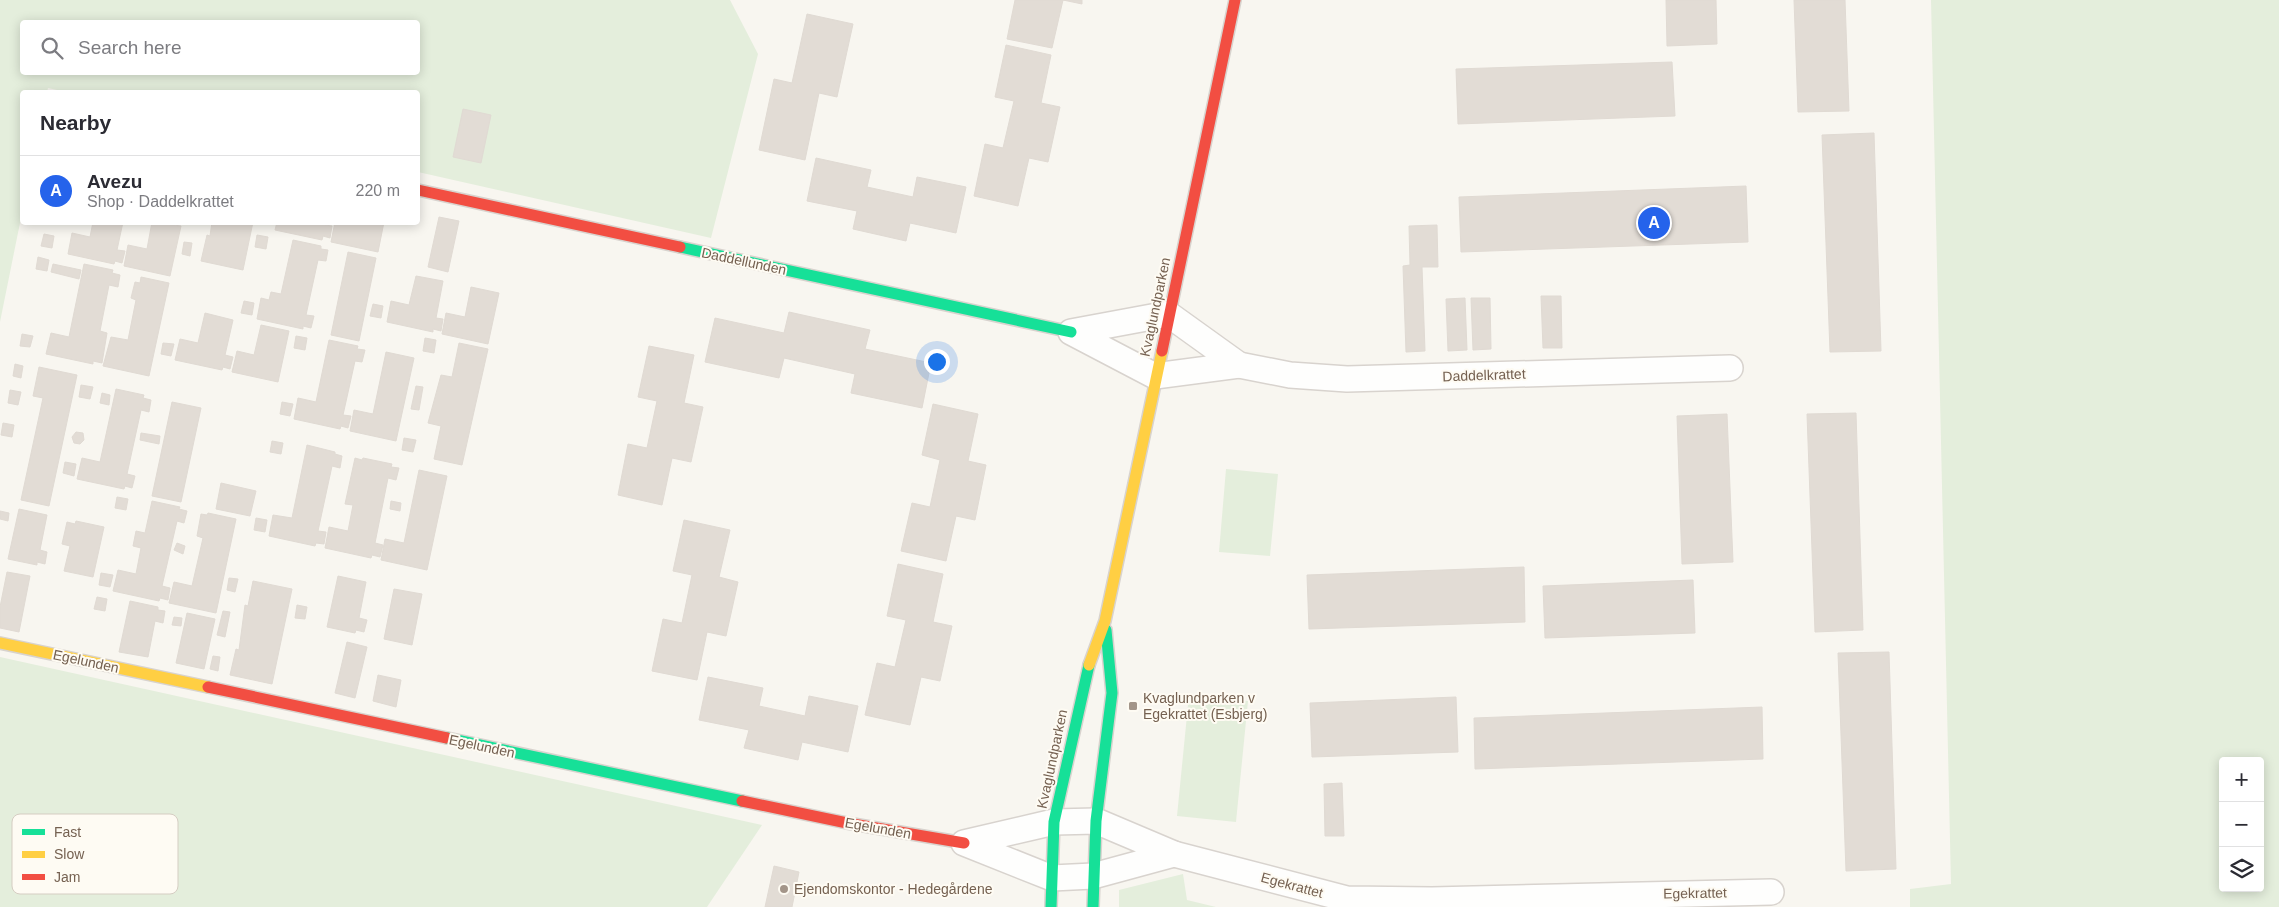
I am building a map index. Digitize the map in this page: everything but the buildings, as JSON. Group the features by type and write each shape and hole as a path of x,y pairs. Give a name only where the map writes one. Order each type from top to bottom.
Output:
{"street":[{"name":"Kvaglundparken","path":"1051,907 1054,822 1085,675 1105,621 1235,0"},
{"name":"Daddellunden","path":"420,190 1071,332 1155,376"},
{"name":"Daddellunden","path":"1071,332 1168,314"},
{"name":"Daddelkrattet","path":"1168,314 1238,365"},
{"name":"Daddelkrattet","path":"1155,376 1238,365 1290,375 1347,379 1730,368"},
{"name":"Kvaglundparken","path":"1093,907 1096,821 1112,693 1105,621"},
{"name":"Egelunden","path":"0,643 838,821 964,844 1052,878 1093,876"},
{"name":"Egelunden","path":"964,844 1054,822 1096,821"},
{"name":"Egekrattet","path":"1096,821 1174,854 1347,899 1442,899 1771,892"},
{"name":"Egekrattet","path":"1093,876 1174,854"}],"green space":[{"path":"0,0 730,0 758,54 711,238 420,172 420,90 57,90 48,88 48,90 20,90 20,223 0,322"},
{"path":"1931,0 2279,0 2279,907 1910,907 1910,889 1951,884"},
{"path":"1226,469 1278,474 1270,556 1219,552"},
{"path":"0,657 762,825 707,907 0,907"},
{"path":"1189,695 1248,701 1236,822 1177,816"},
{"path":"1183,874 1187,900 1216,907 1119,907 1119,890"}],"traffic: fast":[{"path":"680,247 1071,332"},
{"path":"1093,907 1096,821 1112,693 1106,630"},
{"path":"1051,907 1054,822 1089,665"},
{"path":"447,738 742,801"}],"traffic: slow":[{"path":"1089,665 1105,621 1162,351"},
{"path":"0,643 208,687"}],"traffic: jam":[{"path":"1162,351 1235,0"},
{"path":"420,190 680,247"},
{"path":"208,687 447,738"},
{"path":"742,801 847,823 964,843"}],"place":[{"name":"Avezu","path":"1654,223"},
{"name":"Kvaglundparken v Egekrattet (Esbjerg)","path":"1133,706"},
{"name":"Ejendomskontor - Hedegårdene","path":"784,889"}]}
